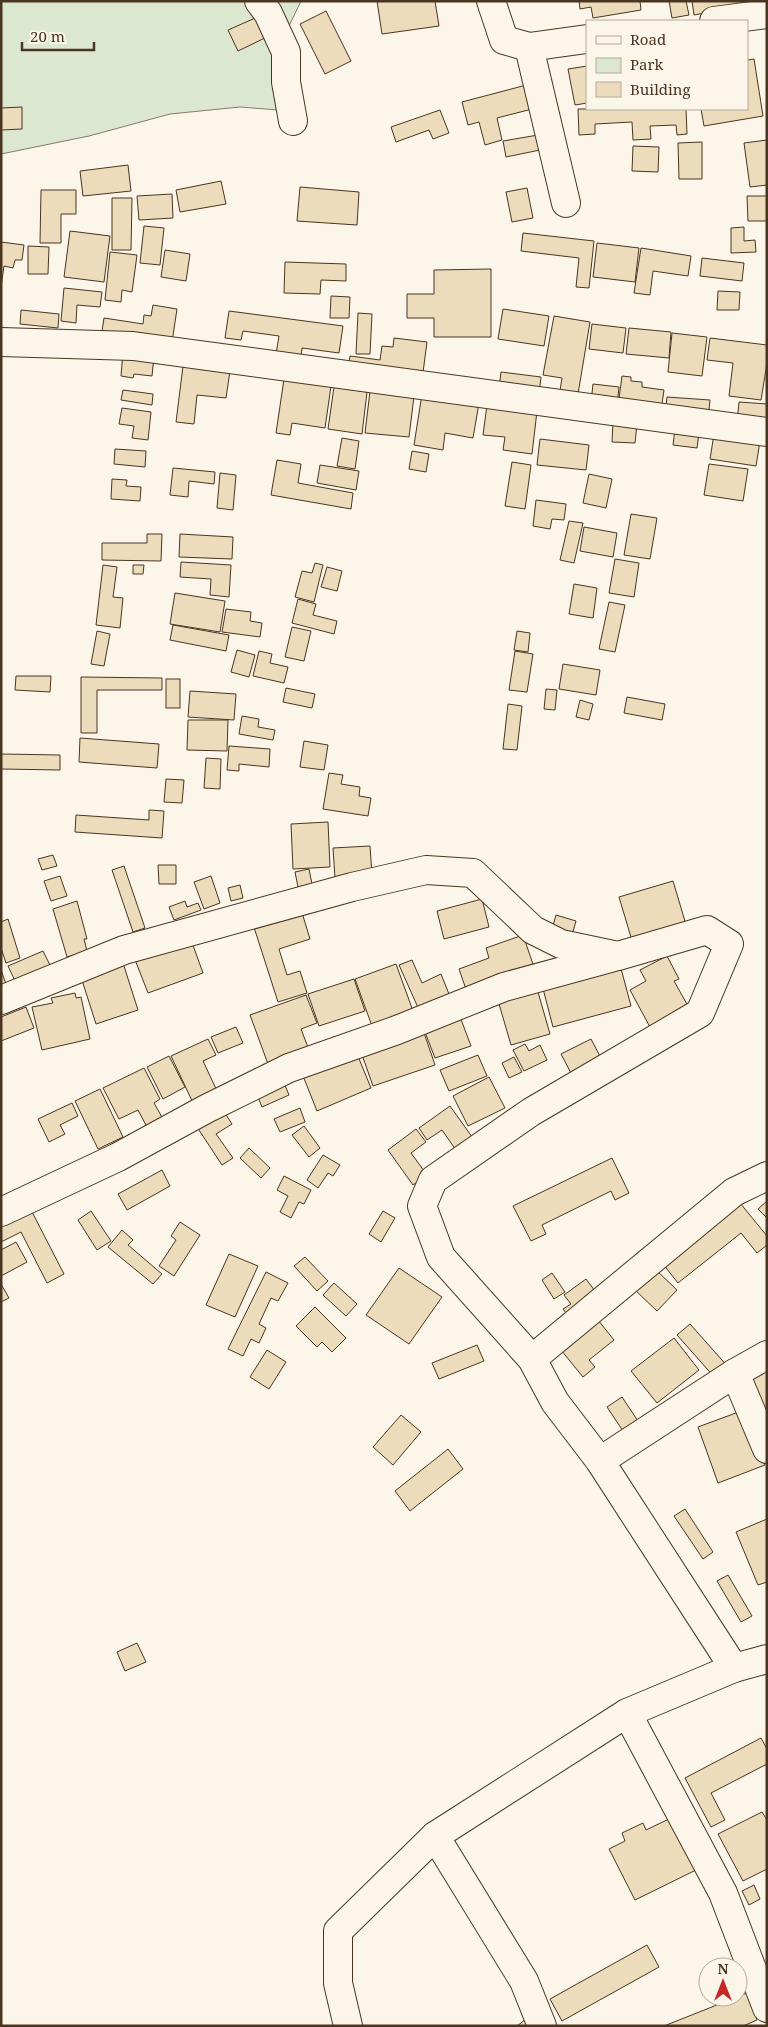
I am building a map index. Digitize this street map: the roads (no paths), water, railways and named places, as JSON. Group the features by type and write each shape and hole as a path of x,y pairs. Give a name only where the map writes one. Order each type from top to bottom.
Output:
{"street":[{"path":"259,1 268,13 286,52 286,82 293,121"},
{"path":"491,1 504,40 529,47 586,39"},
{"path":"722,20 767,14"},
{"path":"529,47 566,203"},
{"path":"1,342 133,346 767,432"},
{"path":"1,1000 124,950 352,888 426,870 473,873 533,930 561,944 618,956"},
{"path":"1,1212 118,1157 206,1108 289,1068 397,1030 504,987 706,930 729,944 700,1013 530,1112 433,1180 422,1206 442,1257 532,1359 555,1402 600,1461 734,1668"},
{"path":"532,1359 734,1192 767,1176"},
{"path":"600,1461 767,1355"},
{"path":"735,1374 767,1449"},
{"path":"348,2026 338,1983 338,1931 435,1836 627,1713 734,1668 767,1659"},
{"path":"627,1713 723,1893 767,2008"},
{"path":"435,1836 524,1981 542,2026"}]}
